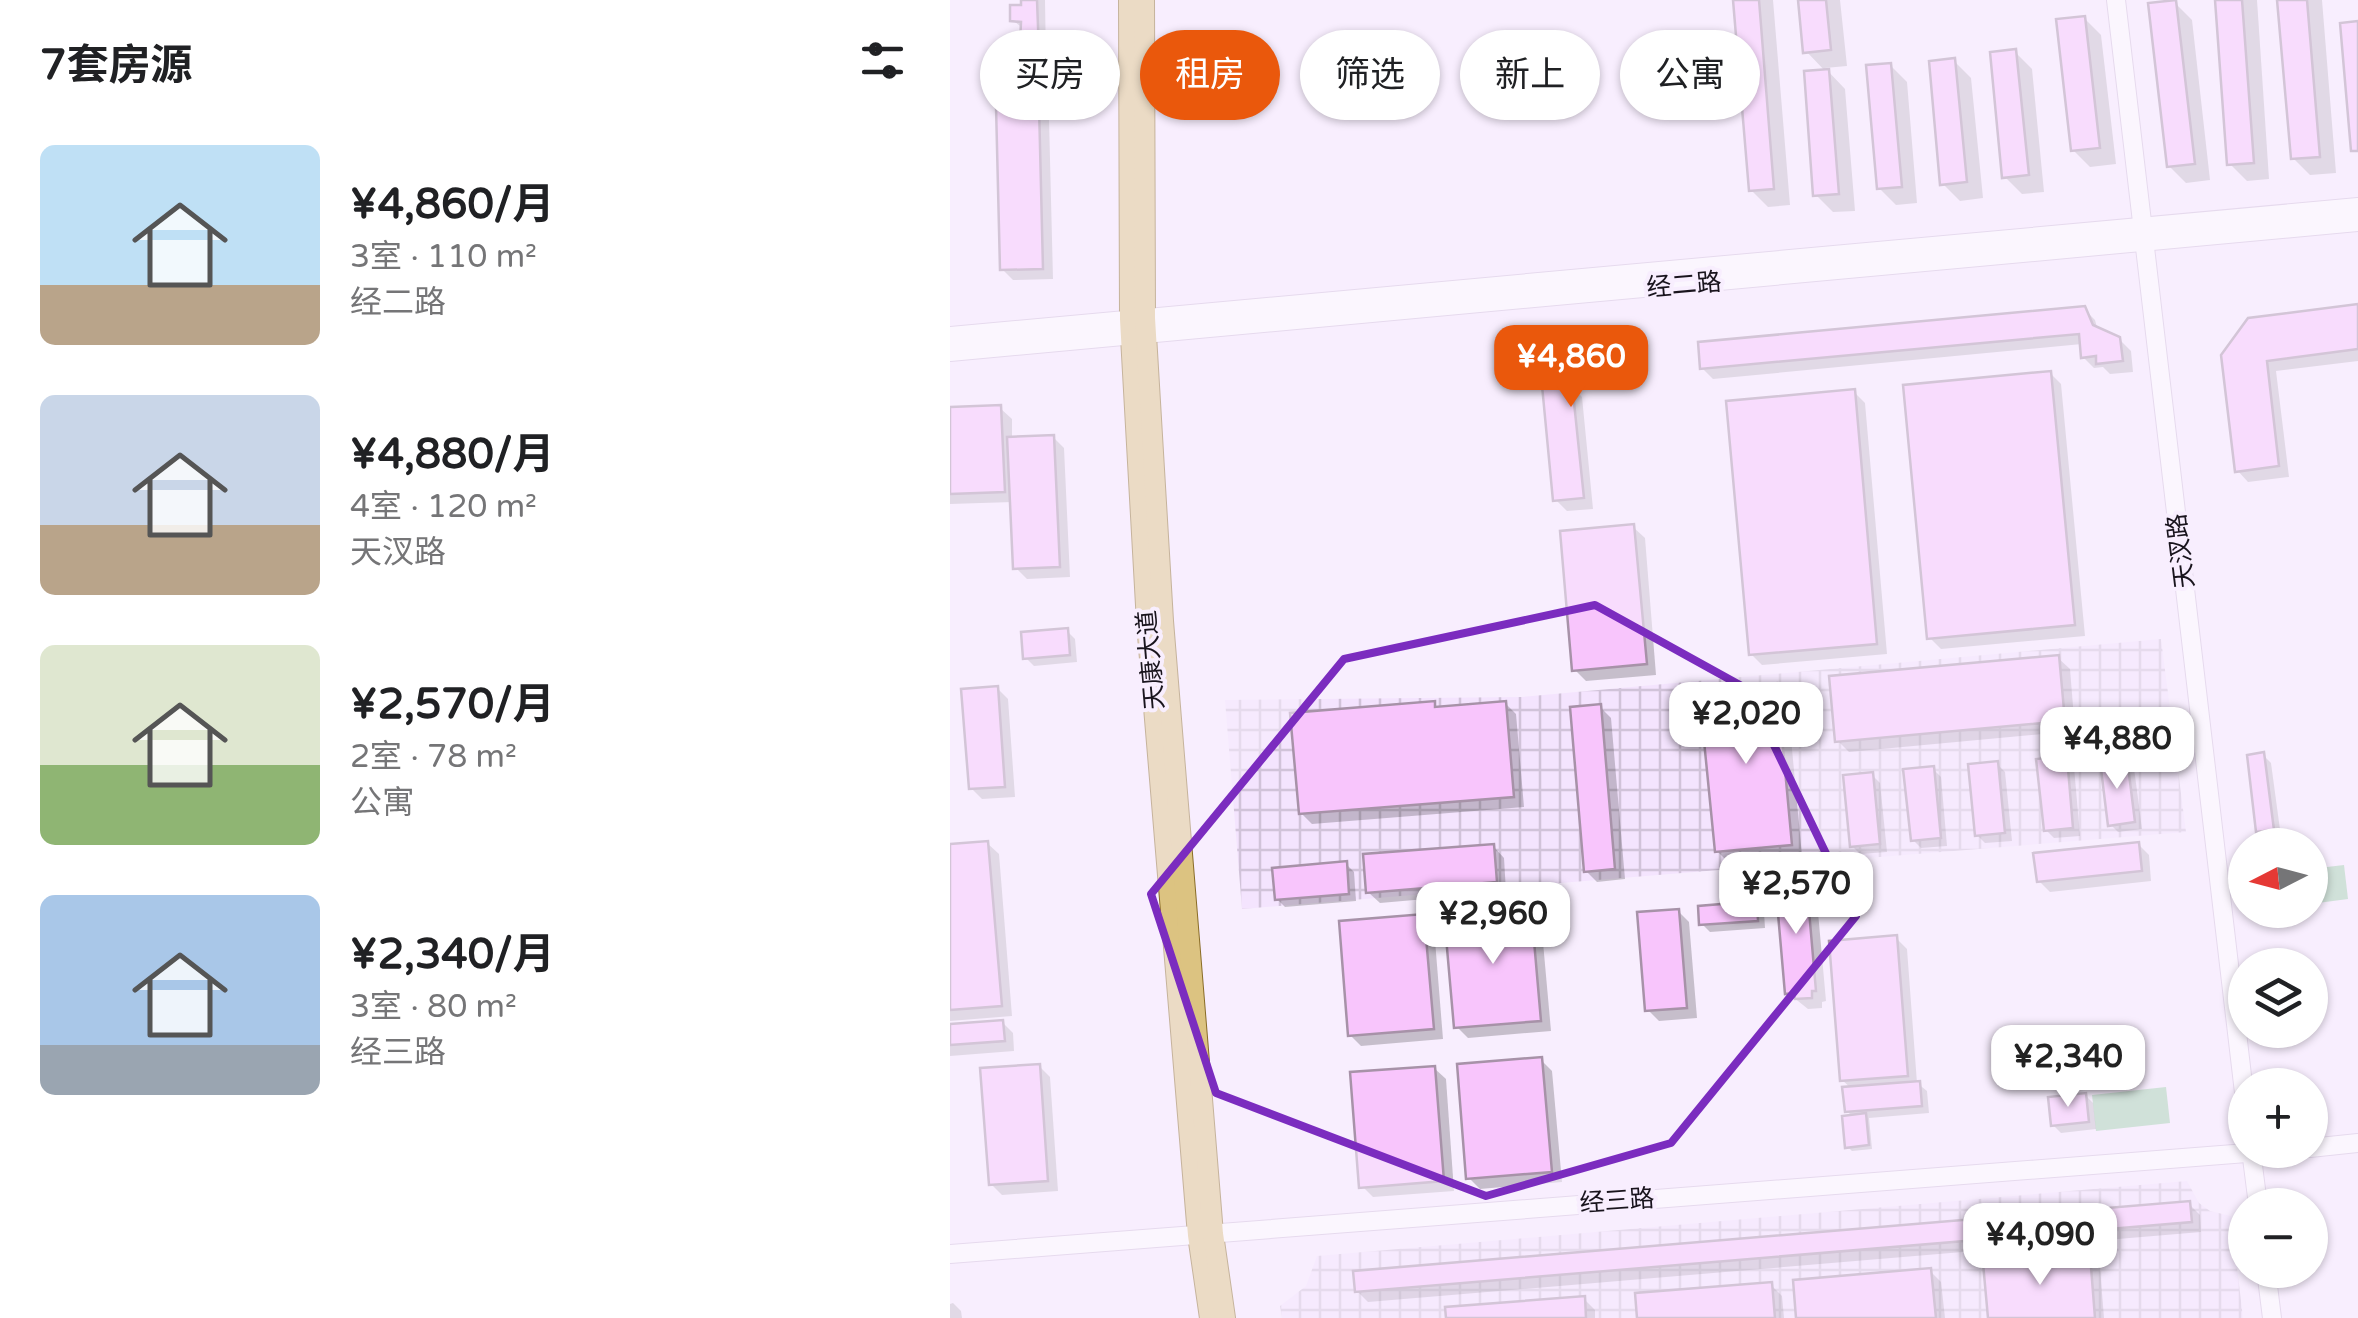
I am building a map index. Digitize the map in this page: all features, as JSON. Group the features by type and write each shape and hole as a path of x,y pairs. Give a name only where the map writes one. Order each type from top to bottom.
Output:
{"main road":[{"name":"天康大道","path":"1129,0 1138,327 1163,622 1210,1318"},
{"name":"天康大道","path":"1138,327 1144,0"},
{"name":"天康大道","path":"1206,1234 1225,1318"}],"street":[{"name":"天汊路","path":"2116,0 2241,1068"},
{"name":"经二路","path":"2144,235 2358,207"},
{"name":"经二路","path":"950,352 1138,327 2144,235 2358,222"},
{"name":"经二路","path":"950,336 1138,327"},
{"path":"2328,1146 2358,1143"},
{"name":"经三路","path":"950,1254 2228,1154"},
{"path":"2268,1288 2272,1318"}],"highlighted area":[{"path":"1595,605 1747,689 1856,916 1671,1143 1486,1196 1216,1093 1151,894 1344,659"}],"shaded area":[{"path":"2161,639 2186,832 1242,909 1225,700 1522,697"},
{"path":"2187,1181 2199,1203 2210,1211 2228,1215 2228,1288 2239,1288 2243,1318 1282,1318 1280,1306 1306,1286 1317,1256"}],"green space":[{"path":"2344,865 2348,899 2328,902 2328,867"},
{"path":"2166,1087 2170,1123 2096,1131 2092,1095"}],"building":[{"path":"1021,0 1037,0 1038,30 1021,30 1021,22 1010,21 1010,5 1021,5"},
{"path":"1733,0 1759,0 1774,189 1749,191 1743,120 1760,120 1760,30 1736,30"},
{"path":"1798,0 1826,0 1831,50 1803,53"},
{"path":"2176,0 2195,164 2167,167 2148,3"},
{"path":"2215,0 2242,0 2254,163 2227,165"},
{"path":"2277,0 2307,0 2320,157 2291,159"},
{"path":"2085,16 2100,148 2071,151 2056,19"},
{"path":"2358,21 2358,151 2351,151 2340,23"},
{"path":"2016,49 2029,175 2002,178 1990,52"},
{"path":"1955,58 1967,182 1940,185 1929,61"},
{"path":"1891,63 1902,187 1877,189 1866,65"},
{"path":"1829,69 1839,194 1813,196 1804,71"},
{"path":"996,120 1039,120 1043,269 1000,270"},
{"path":"2358,304 2358,349 2267,361 2279,466 2235,472 2221,355 2248,318"},
{"path":"2085,306 2093,325 2120,337 2123,361 2096,364 2096,356 2081,358 2079,334 1700,369 1698,342"},
{"path":"1627,346 1630,372 1561,378 1562,384 1572,383 1584,498 1553,501 1539,354"},
{"path":"2051,371 2075,625 1927,639 1903,385"},
{"path":"1855,389 1877,644 1749,655 1726,401"},
{"path":"1001,405 1005,492 950,494 950,407"},
{"path":"1054,435 1060,567 1013,569 1007,437"},
{"path":"1634,524 1647,664 1572,671 1560,531"},
{"path":"1068,628 1070,655 1023,659 1021,632"},
{"path":"2059,655 2065,721 1835,742 1829,676"},
{"path":"1777,683 1792,845 1715,852 1699,690"},
{"path":"998,686 1005,787 969,789 961,689"},
{"path":"1435,701 1435,707 1506,701 1514,797 1299,814 1290,713"},
{"path":"1601,704 1615,869 1584,872 1570,707"},
{"path":"2264,752 2274,828 2256,828 2247,755"},
{"path":"2067,756 2073,828 2044,831 2036,759"},
{"path":"2127,758 2135,822 2108,826 2100,761"},
{"path":"1998,761 2005,833 1975,836 1968,764"},
{"path":"1934,766 1941,838 1911,841 1903,769"},
{"path":"1873,772 1880,844 1850,847 1843,775"},
{"path":"988,841 1002,1006 950,1010 950,844"},
{"path":"2139,842 2142,871 2037,882 2033,853"},
{"path":"1494,844 1497,882 1366,893 1363,854"},
{"path":"1347,861 1349,894 1275,900 1272,868"},
{"path":"1806,876 1816,991 1812,991 1812,998 1795,999 1794,993 1785,994 1775,879"},
{"path":"1757,901 1758,921 1699,925 1698,906"},
{"path":"1531,906 1541,1021 1454,1028 1444,914"},
{"path":"1679,909 1687,1008 1645,1011 1637,912"},
{"path":"1424,914 1434,1029 1348,1036 1339,921"},
{"path":"1897,935 1908,1076 1840,1081 1829,941"},
{"path":"1003,1020 1005,1041 950,1045 950,1024"},
{"path":"1542,1057 1552,1172 1466,1179 1457,1064"},
{"path":"1040,1064 1048,1181 989,1185 980,1068"},
{"path":"1435,1066 1444,1181 1359,1188 1350,1072"},
{"path":"1920,1081 1922,1106 1845,1112 1842,1087"},
{"path":"2086,1093 2089,1122 2051,1126 2048,1097"},
{"path":"1866,1113 1869,1145 1845,1148 1842,1116"},
{"path":"2190,1201 2192,1222 1355,1292 1353,1271"},
{"path":"2090,1254 2095,1318 1988,1318 1983,1263"},
{"path":"1931,1268 1936,1318 1796,1318 1793,1280"},
{"path":"1772,1282 1775,1318 1637,1318 1635,1293"},
{"path":"1585,1296 1586,1318 1446,1318 1445,1307"}]}
